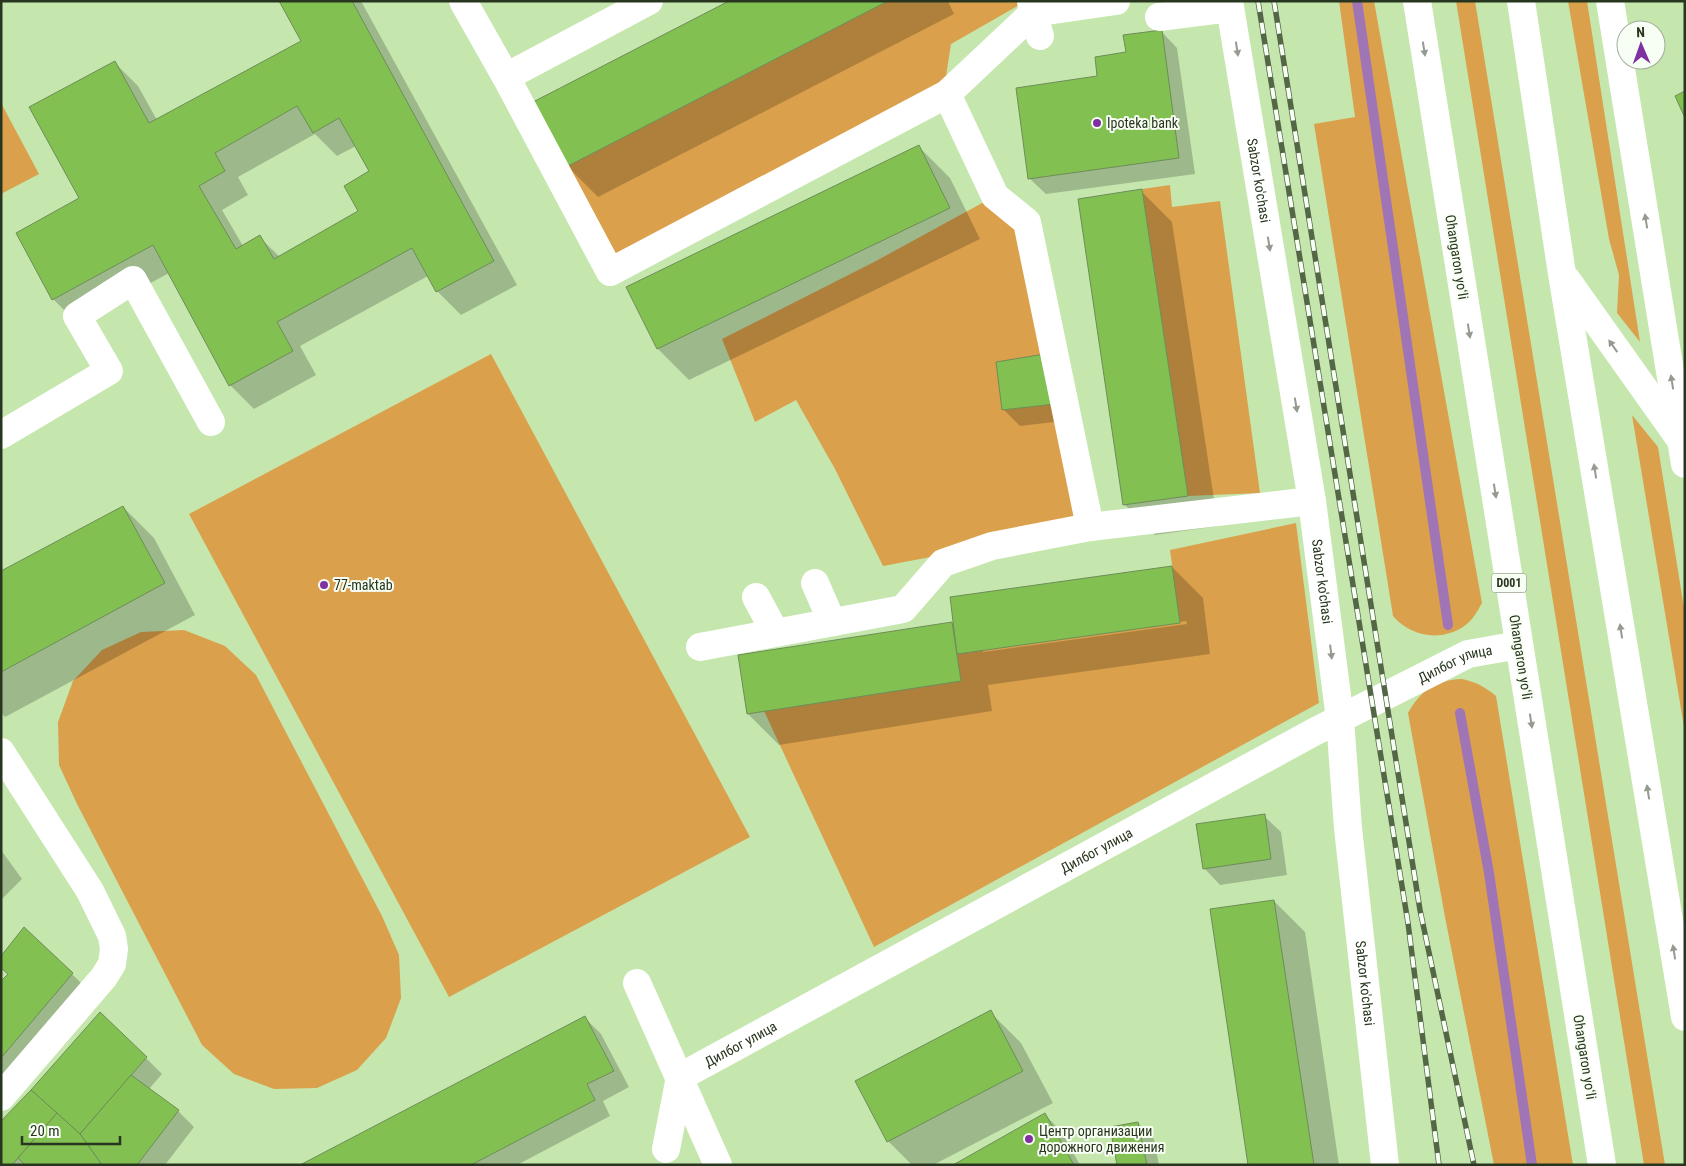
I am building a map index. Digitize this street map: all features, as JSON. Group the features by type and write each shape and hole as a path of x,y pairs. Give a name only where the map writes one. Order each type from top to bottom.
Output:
{"main road":[{"path":"506,77 649,1"},
{"path":"469,4 610,272 947,94 1035,17 1116,1"},
{"name":"Ohangaron yoʻli","path":"1417,1 1602,1165"},
{"path":"1521,1 1562,274 1685,1018"},
{"path":"1610,1 1684,455"},
{"path":"1159,17 1230,4"},
{"name":"Sabzor ko'chasi","path":"1230,4 1312,500 1340,719 1348,828 1385,1165"},
{"path":"947,94 995,196 1027,222 1090,527"},
{"path":"1562,274 1684,455"},
{"path":"1,436 109,371 76,316 133,280 211,422"},
{"path":"700,646 903,609 943,563 992,546 1090,527 1312,500"},
{"path":"815,583 832,622"},
{"path":"756,597 775,632"},
{"name":"Дилбог улица","path":"680,1077 1340,719 1468,654 1519,645"},
{"path":"1,752 90,891 112,936 114,949 112,964 104,977 1,1098"},
{"path":"637,983 718,1165"},
{"path":"666,1149 680,1077"}],"shaded area":[{"path":"888,1 1020,1 1021,4 951,44 944,89 617,259 566,167"},
{"path":"1339,1 1374,1 1482,603 1466,625 1454,632 1444,634 1425,635 1416,632 1400,623 1393,616 1314,124 1355,117"},
{"path":"1456,1 1475,1 1665,1165 1644,1165"},
{"path":"1568,1 1587,1 1640,342 1617,313 1619,275 1609,239"},
{"path":"1,103 39,174 1,194"},
{"path":"1170,185 1172,207 1220,201 1260,493 1188,496 1142,189"},
{"path":"995,196 1027,222 1090,527 883,566 835,469 796,400 755,422 722,339 874,262"},
{"path":"491,354 750,837 449,997 189,514"},
{"path":"1632,415 1658,447 1685,614 1685,733"},
{"path":"1296,523 1319,703 874,947 764,711 961,681 957,654 1180,623 1170,550"},
{"path":"184,630 225,646 256,675 382,916 399,955 401,998 386,1038 357,1070 317,1088 274,1089 234,1074 202,1045 77,804 59,765 58,722 73,681 102,650 141,632"},
{"path":"1462,679 1480,685 1496,696 1573,1165 1494,1165 1445,917 1408,713 1418,699 1430,688 1444,682"}],"building":[{"path":"279,1 352,1 494,261 436,292 412,248 277,322 293,351 229,386 153,245 52,300 16,233 79,198 29,107 115,61 149,123 301,41","holes":["297,106 313,133 339,118 369,171 344,186 358,211 274,259 260,235 236,249 199,186 225,171 215,153"]},
{"path":"729,1 888,1 566,167 533,102"},
{"name":"Ipoteka bank","path":"1162,30 1179,158 1028,179 1016,88 1097,76 1095,57 1126,52 1123,35"},
{"path":"1685,91 1685,118 1675,96"},
{"path":"919,145 950,208 657,349 626,287"},
{"path":"1142,189 1188,496 1123,505 1078,199"},
{"path":"1045,354 1055,404 1002,410 996,362"},
{"path":"123,506 165,583 1,672 1,571"},
{"path":"1172,566 1180,623 957,654 950,597"},
{"path":"952,622 961,681 747,714 738,655"},
{"path":"1265,814 1271,859 1203,869 1196,824"},
{"path":"1274,900 1314,1165 1248,1165 1210,909"},
{"path":"24,927 73,973 1,1058 1,981 8,974 1,968 1,956"},
{"path":"991,1010 1023,1071 887,1142 855,1081"},
{"path":"100,1012 147,1057 80,1134 31,1090"},
{"path":"585,1016 614,1071 587,1084 595,1100 471,1165 300,1165"},
{"path":"131,1075 179,1110 137,1165 102,1165 80,1134"},
{"path":"31,1090 57,1113 12,1165 1,1165 1,1121"},
{"path":"57,1113 80,1134 102,1165 25,1165 18,1158"},
{"name":"Центр организации дорожного движения","path":"1045,1113 1074,1165 953,1165"},
{"path":"1138,1122 1147,1165 1117,1165 1110,1127"}],"waterway":[{"path":"1357,1 1448,625"},
{"path":"1460,713 1489,873 1532,1165"}],"railway":[{"path":"1258,1 1408,923 1439,1165"},
{"path":"1274,1 1420,910 1474,1165"}],"place":[{"name":"Ipoteka bank","path":"1097,123"},
{"name":"77-maktab","path":"324,585"},
{"name":"Центр организации дорожного движения","path":"1029,1139"}]}
